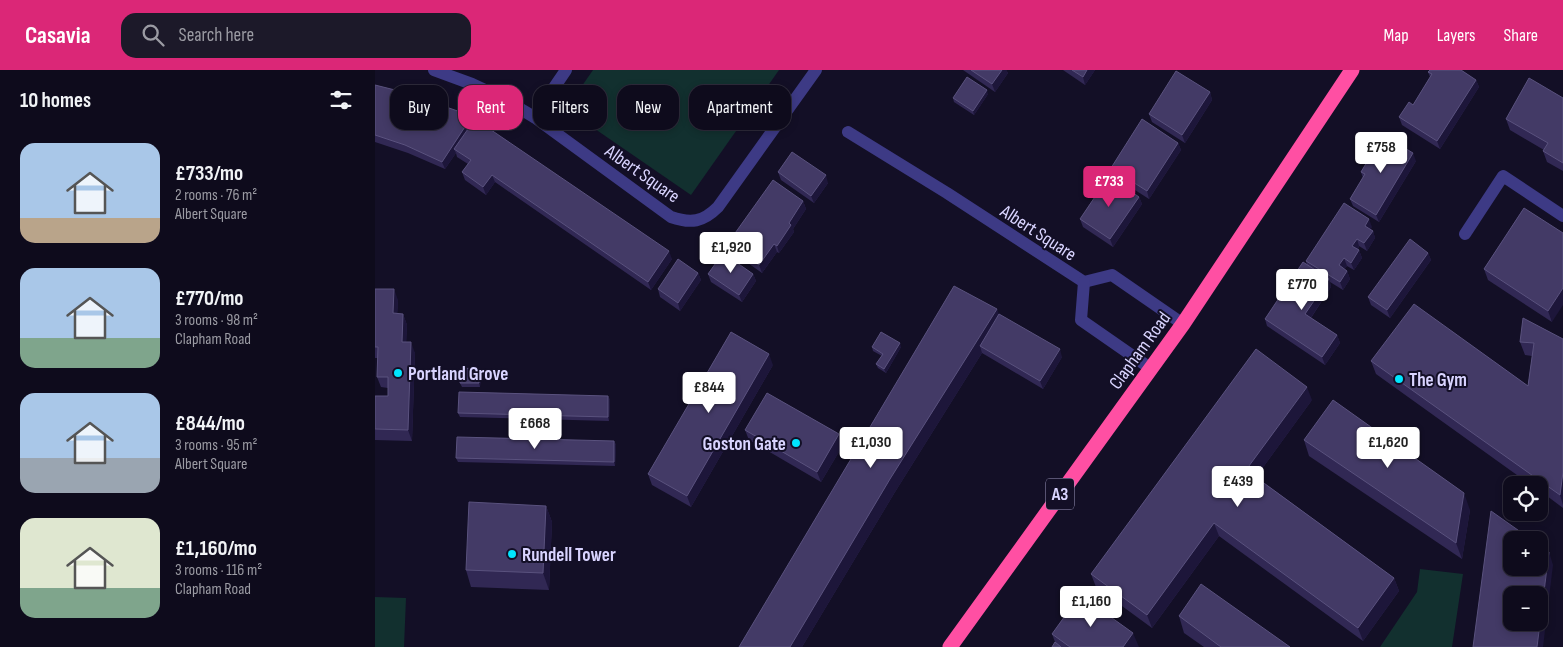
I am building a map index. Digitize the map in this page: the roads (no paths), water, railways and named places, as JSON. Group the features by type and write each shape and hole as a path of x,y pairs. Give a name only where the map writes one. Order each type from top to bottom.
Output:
{"highway":[{"name":"Clapham Road","path":"950,647 1183,324 1352,70"}],"street":[{"name":"Albert Square","path":"434,70 472,84 504,99 533,117"},
{"path":"555,85 566,70"},
{"name":"Albert Square","path":"551,130 671,217 685,222 699,220 710,216 718,207 816,70"},
{"name":"Albert Square","path":"848,132 947,193 1083,282 1112,275 1183,324"},
{"path":"1465,234 1503,176 1563,216"},
{"name":"Albert Square","path":"1083,282 1081,320 1150,368"}],"place":[{"name":"Portland Grove","path":"398,373"},
{"name":"The Gym","path":"1399,379"},
{"name":"Goston Gate","path":"796,443"},
{"name":"Rundell Tower","path":"512,554"}]}
